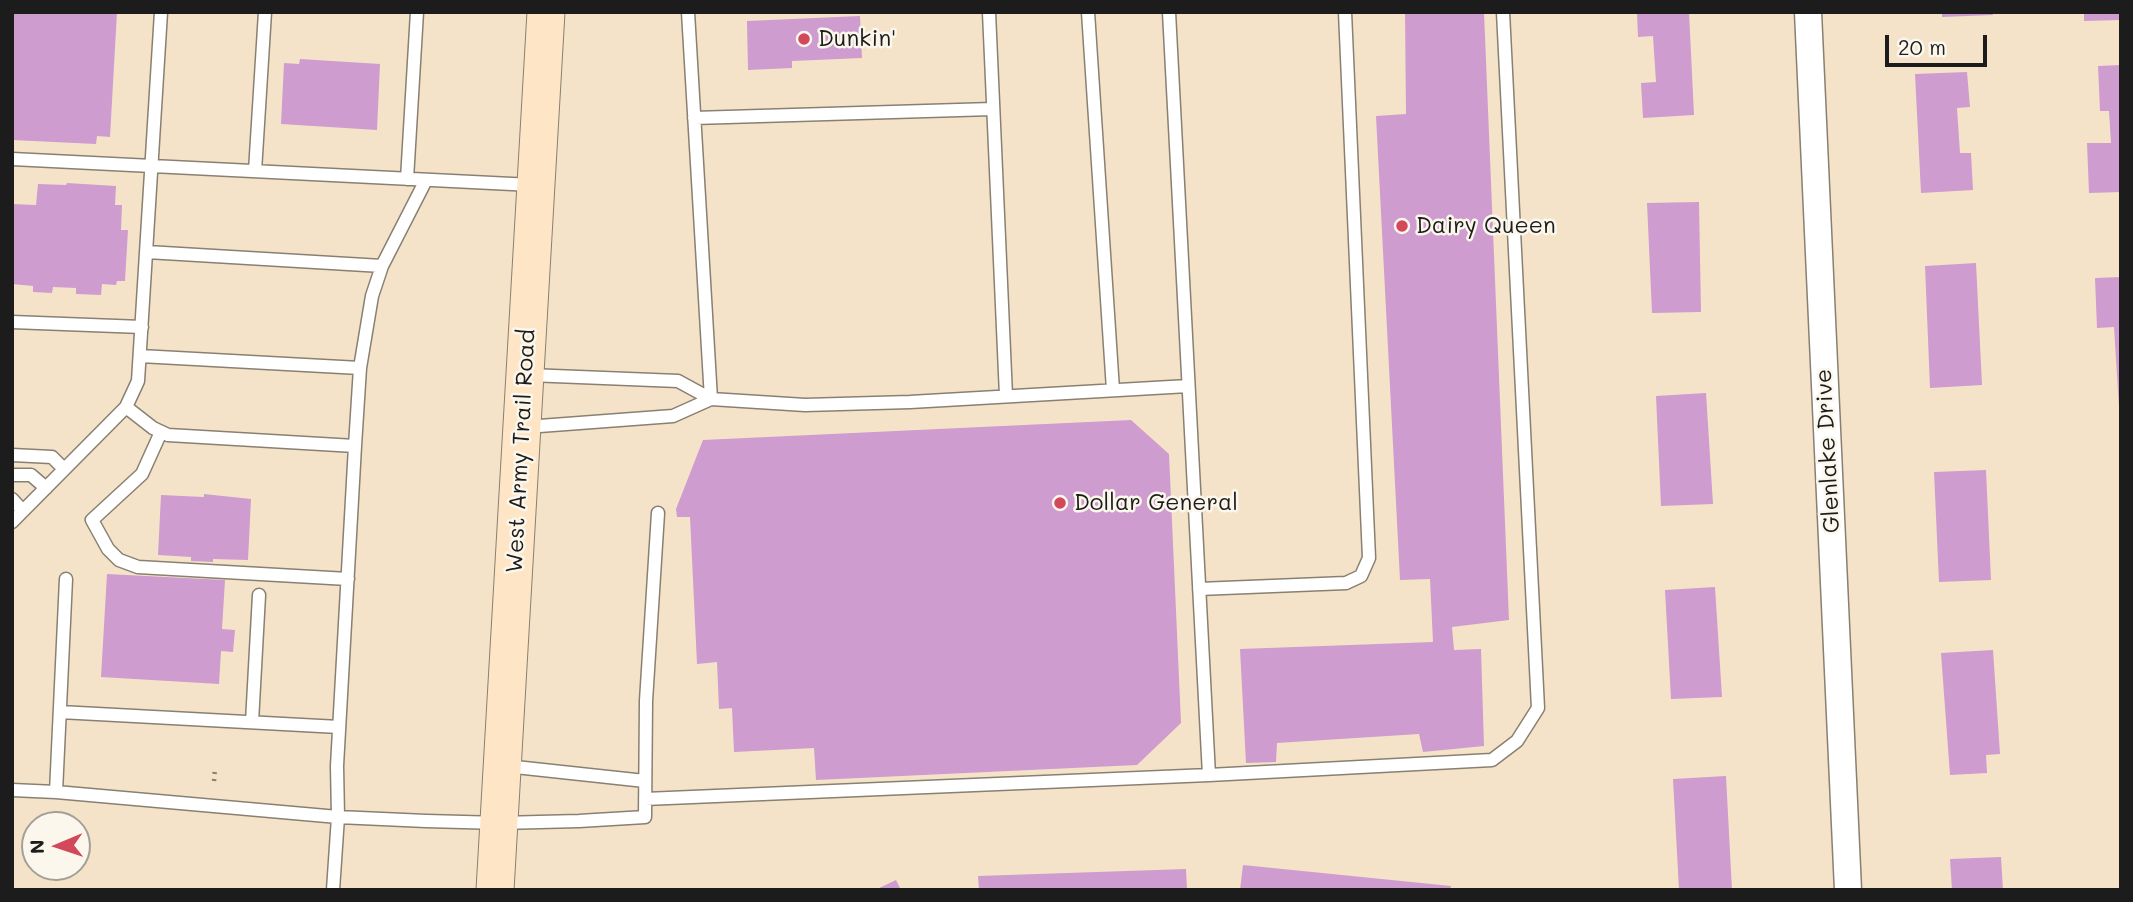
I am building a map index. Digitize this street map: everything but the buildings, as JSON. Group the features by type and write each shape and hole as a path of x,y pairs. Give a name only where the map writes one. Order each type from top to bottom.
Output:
{"main road":[{"name":"West Army Trail Road","path":"495,890 546,12"}],"street":[{"name":"Glenlake Drive","path":"1808,12 1848,890"}],"lane":[{"path":"12,522 126,407 138,381 161,12"},
{"path":"255,171 265,12"},
{"path":"407,179 416,12"},
{"path":"688,12 711,400"},
{"path":"989,12 1006,396"},
{"path":"1088,12 1113,390"},
{"path":"1169,12 1209,775"},
{"path":"1199,589 1346,583 1361,576 1369,558 1345,12"},
{"path":"645,799 1492,760 1517,741 1538,708 1503,12"},
{"path":"694,118 992,109"},
{"path":"12,159 536,185"},
{"path":"333,890 338,817 339,727 360,368 372,296 382,266 426,180"},
{"path":"147,252 382,266"},
{"path":"12,322 142,327"},
{"path":"140,356 360,368"},
{"path":"526,375 678,381 711,400"},
{"path":"523,428 673,416 711,400 832,405 1188,386"},
{"path":"126,407 153,428 168,435 355,446"},
{"path":"161,432 142,474 92,520 108,549 119,560 138,568 348,579"},
{"path":"12,455 52,457 64,469"},
{"path":"12,475 31,475 46,488"},
{"path":"12,499 23,511"},
{"path":"12,790 338,817 500,823 645,817 646,701 658,513"},
{"path":"56,792 66,579"},
{"path":"252,722 260,595"},
{"path":"60,712 339,727"},
{"path":"503,765 645,781"}],"path":[{"path":"214,781 215,768"}],"place":[{"name":"Dunkin'","path":"804,39"},
{"name":"Dairy Queen","path":"1402,226"},
{"name":"Dollar General","path":"1060,503"}]}
